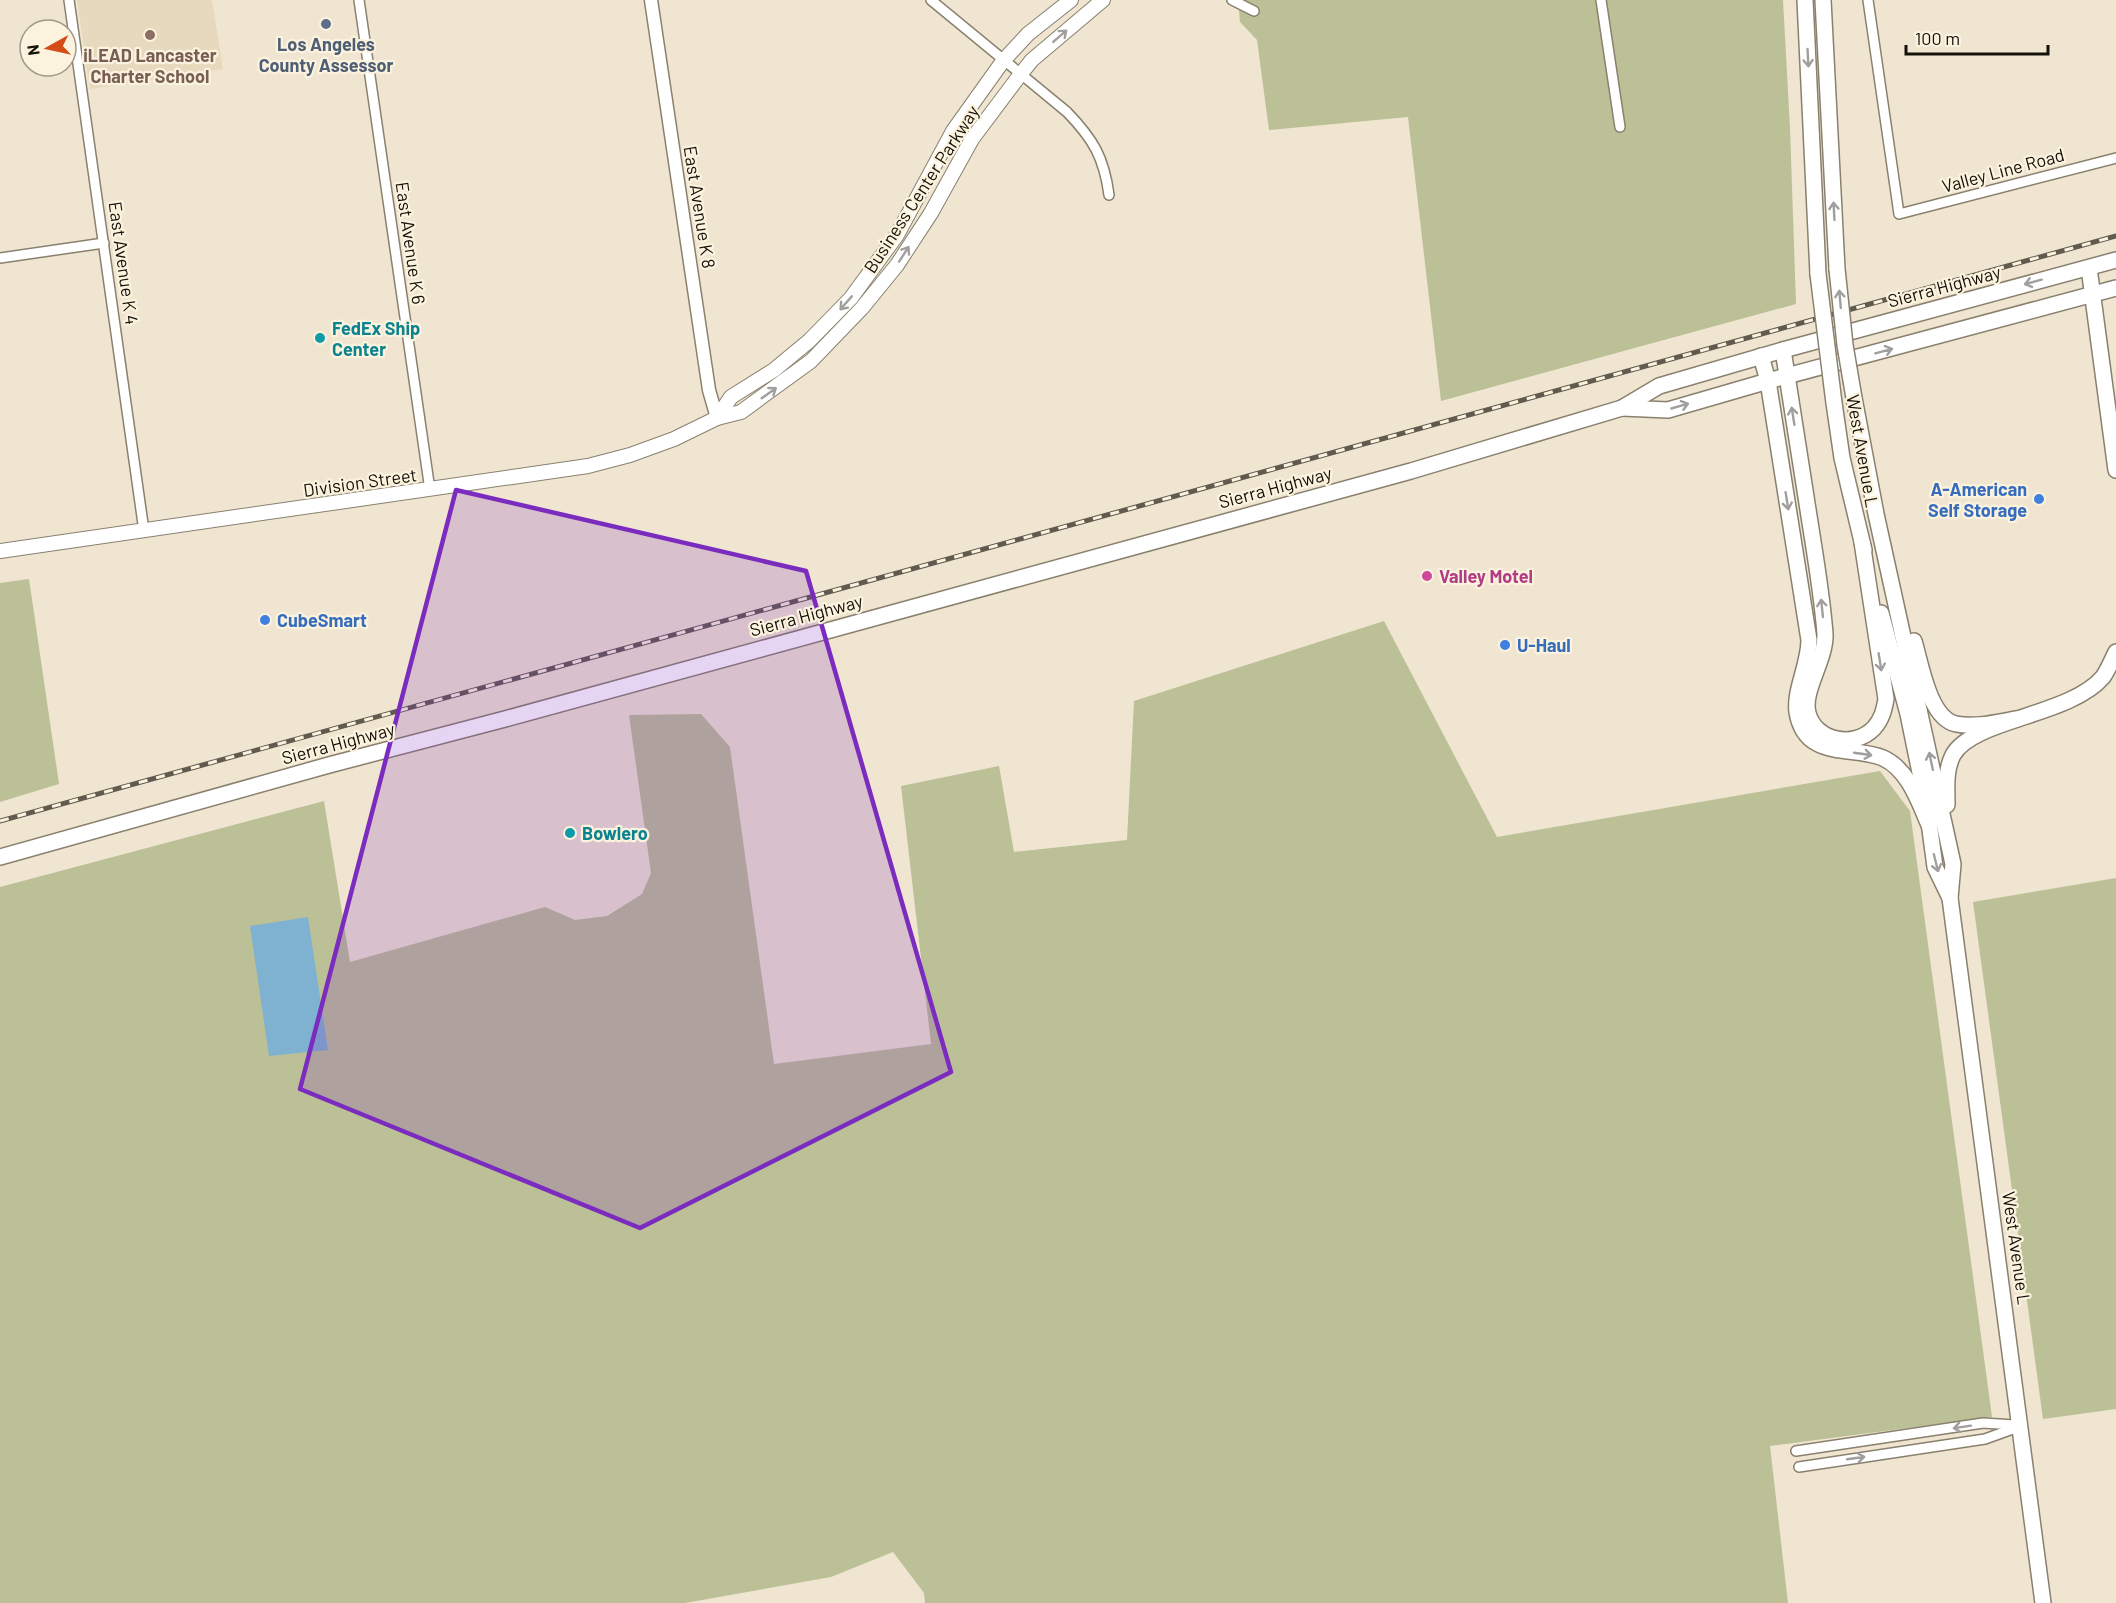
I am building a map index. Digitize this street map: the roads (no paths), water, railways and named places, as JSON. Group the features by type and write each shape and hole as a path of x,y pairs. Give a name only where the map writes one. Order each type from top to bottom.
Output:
{"main road":[{"name":"Business Center Parkway","path":"717,418 731,397 774,370 804,345 851,298 897,235 953,131 1003,61 1028,34 1071,0"},
{"name":"Business Center Parkway","path":"717,418 741,412 793,375 811,361 862,308 897,265 931,213 972,140 1020,75 1032,60 1102,0"},
{"name":"West Avenue L","path":"1805,0 1818,274 1843,460 1862,542 1908,714 1935,867 1950,898"},
{"name":"West Avenue L","path":"1823,0 1838,270 1845,345 1876,514 1953,864 1950,898 2043,1603"},
{"name":"Sierra Highway","path":"0,857 329,765 1411,471 1622,408 1659,386 1761,356 2116,260"},
{"path":"2089,267 2116,470"},
{"path":"1787,377 2116,288"},
{"path":"1783,350 1825,636 1823,655 1807,705 1811,722 1818,730 1834,739 1842,740 1867,734 1881,718 1886,699 1862,542"},
{"path":"1761,356 1768,381 1809,640 1807,663 1797,702 1800,722 1811,738 1829,749 1884,758 1891,763 1899,770 1915,794 1929,825"},
{"name":"Sierra Highway","path":"1622,408 1668,410 1787,377"},
{"name":"Division Street","path":"0,551 588,466 630,455 674,439 717,418"},
{"path":"1876,514 1935,708 1945,720 1956,724 1974,725 2017,719"},
{"path":"1948,838 1949,766 1954,754 1964,742 2017,719 2054,708 2078,696 2103,677 2116,652"}],"street":[{"name":"East Avenue K 4","path":"69,0 144,531"},
{"name":"East Avenue K 6","path":"359,0 430,490"},
{"name":"East Avenue K 8","path":"651,0 709,390 717,418"},
{"path":"931,0 1067,112 1086,133 1098,154 1106,174 1109,195"},
{"path":"1232,0 1254,11"},
{"path":"1601,0 1620,127"},
{"name":"Valley Line Road","path":"1868,0 1899,214 2116,158"},
{"path":"0,258 104,243"},
{"path":"1797,1451 1983,1424 2021,1426"},
{"path":"1799,1467 1985,1439 2021,1426"}],"water":[{"path":"308,917 328,1050 269,1056 250,926"}],"railway":[{"path":"0,821 2116,236"}],"place":[{"name":"Los Angeles County Assessor","path":"326,24"},
{"name":"iLEAD Lancaster Charter School","path":"150,35"},
{"name":"FedEx Ship Center","path":"320,338"},
{"name":"A-American Self Storage","path":"2039,499"},
{"name":"Valley Motel","path":"1427,576"},
{"name":"CubeSmart","path":"265,620"},
{"name":"U-Haul","path":"1505,645"},
{"name":"Bowlero","path":"570,833"}]}
